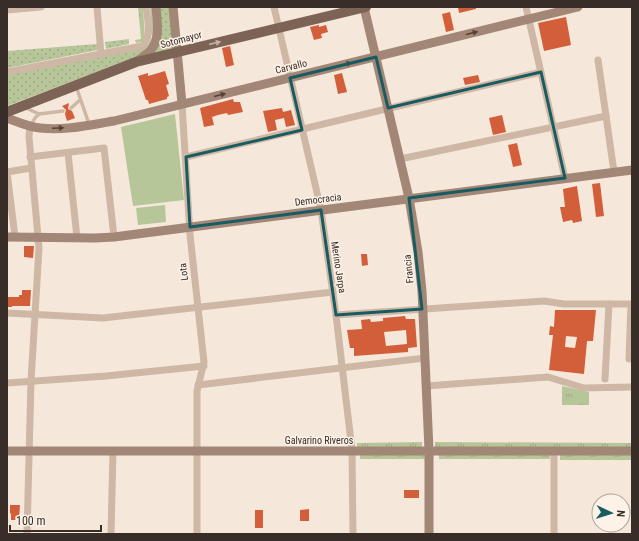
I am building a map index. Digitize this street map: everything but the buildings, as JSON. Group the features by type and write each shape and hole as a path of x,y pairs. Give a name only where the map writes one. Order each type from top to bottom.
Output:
{"main road":[{"name":"Sotomayor","path":"7,112 136,62 365,7"}],"street":[{"path":"7,10 41,7"},
{"path":"97,7 101,54"},
{"path":"7,72 140,46 146,42 148,33 146,7"},
{"path":"136,62 150,51 156,41 158,27 156,7"},
{"name":"Lota","path":"172,7 182,104 190,227 204,366 198,385 197,534"},
{"name":"Merino Jarpa","path":"274,7 321,210 343,368 352,450 353,534"},
{"name":"Francia","path":"365,7 409,198 418,252 429,450 429,534"},
{"path":"526,7 565,178"},
{"name":"Carvallo","path":"7,118 30,126 55,128 89,125 129,118 578,7"},
{"path":"598,60 614,172"},
{"path":"186,156 302,130 541,72"},
{"path":"400,159 606,116"},
{"path":"27,534 31,381 39,248 28,132 30,126"},
{"path":"30,157 104,148 114,237"},
{"path":"68,153 77,238"},
{"path":"11,237 7,172 31,168"},
{"name":"Democracia","path":"11,237 114,237 632,170"},
{"path":"7,313 103,318 333,292"},
{"path":"336,315 544,301 561,304 631,304 629,359"},
{"path":"605,379 609,304"},
{"path":"198,385 425,358"},
{"path":"7,383 106,376 204,366"},
{"path":"426,386 548,377 584,388 632,387"},
{"name":"Galvarino Riveros","path":"7,451 632,451"},
{"path":"111,534 113,451"},
{"path":"554,451 554,534"}],"lane":[{"path":"76,85 89,125"},
{"path":"71,108 80,100"},
{"path":"22,106 39,114 63,111"},
{"path":"30,126 39,114"}],"highlighted area":[{"path":"376,57 388,108 541,72 565,178 409,198 422,309 336,315 321,210 190,227 186,157 302,130 290,78"}],"green space":[{"path":"138,7 143,7 145,38 142,42 136,43 135,40 141,39"},
{"path":"150,7 152,7 154,38 151,47 138,56 7,106 7,75 148,45 152,37"},
{"path":"159,7 169,7 173,48 152,56"},
{"path":"129,39 129,44 106,49 105,42"},
{"path":"97,44 98,50 7,68 7,51"},
{"path":"175,114 184,200 133,206 121,127"},
{"path":"165,205 166,222 138,225 136,208"},
{"path":"562,386 589,392 589,405 562,405"},
{"path":"422,442 422,448 357,447 357,443"},
{"path":"435,442 632,443 632,448 435,448"},
{"path":"439,453 550,454 550,459 439,459"},
{"path":"360,454 424,454 425,459 360,459"},
{"path":"560,454 632,454 632,460 560,460"}]}
